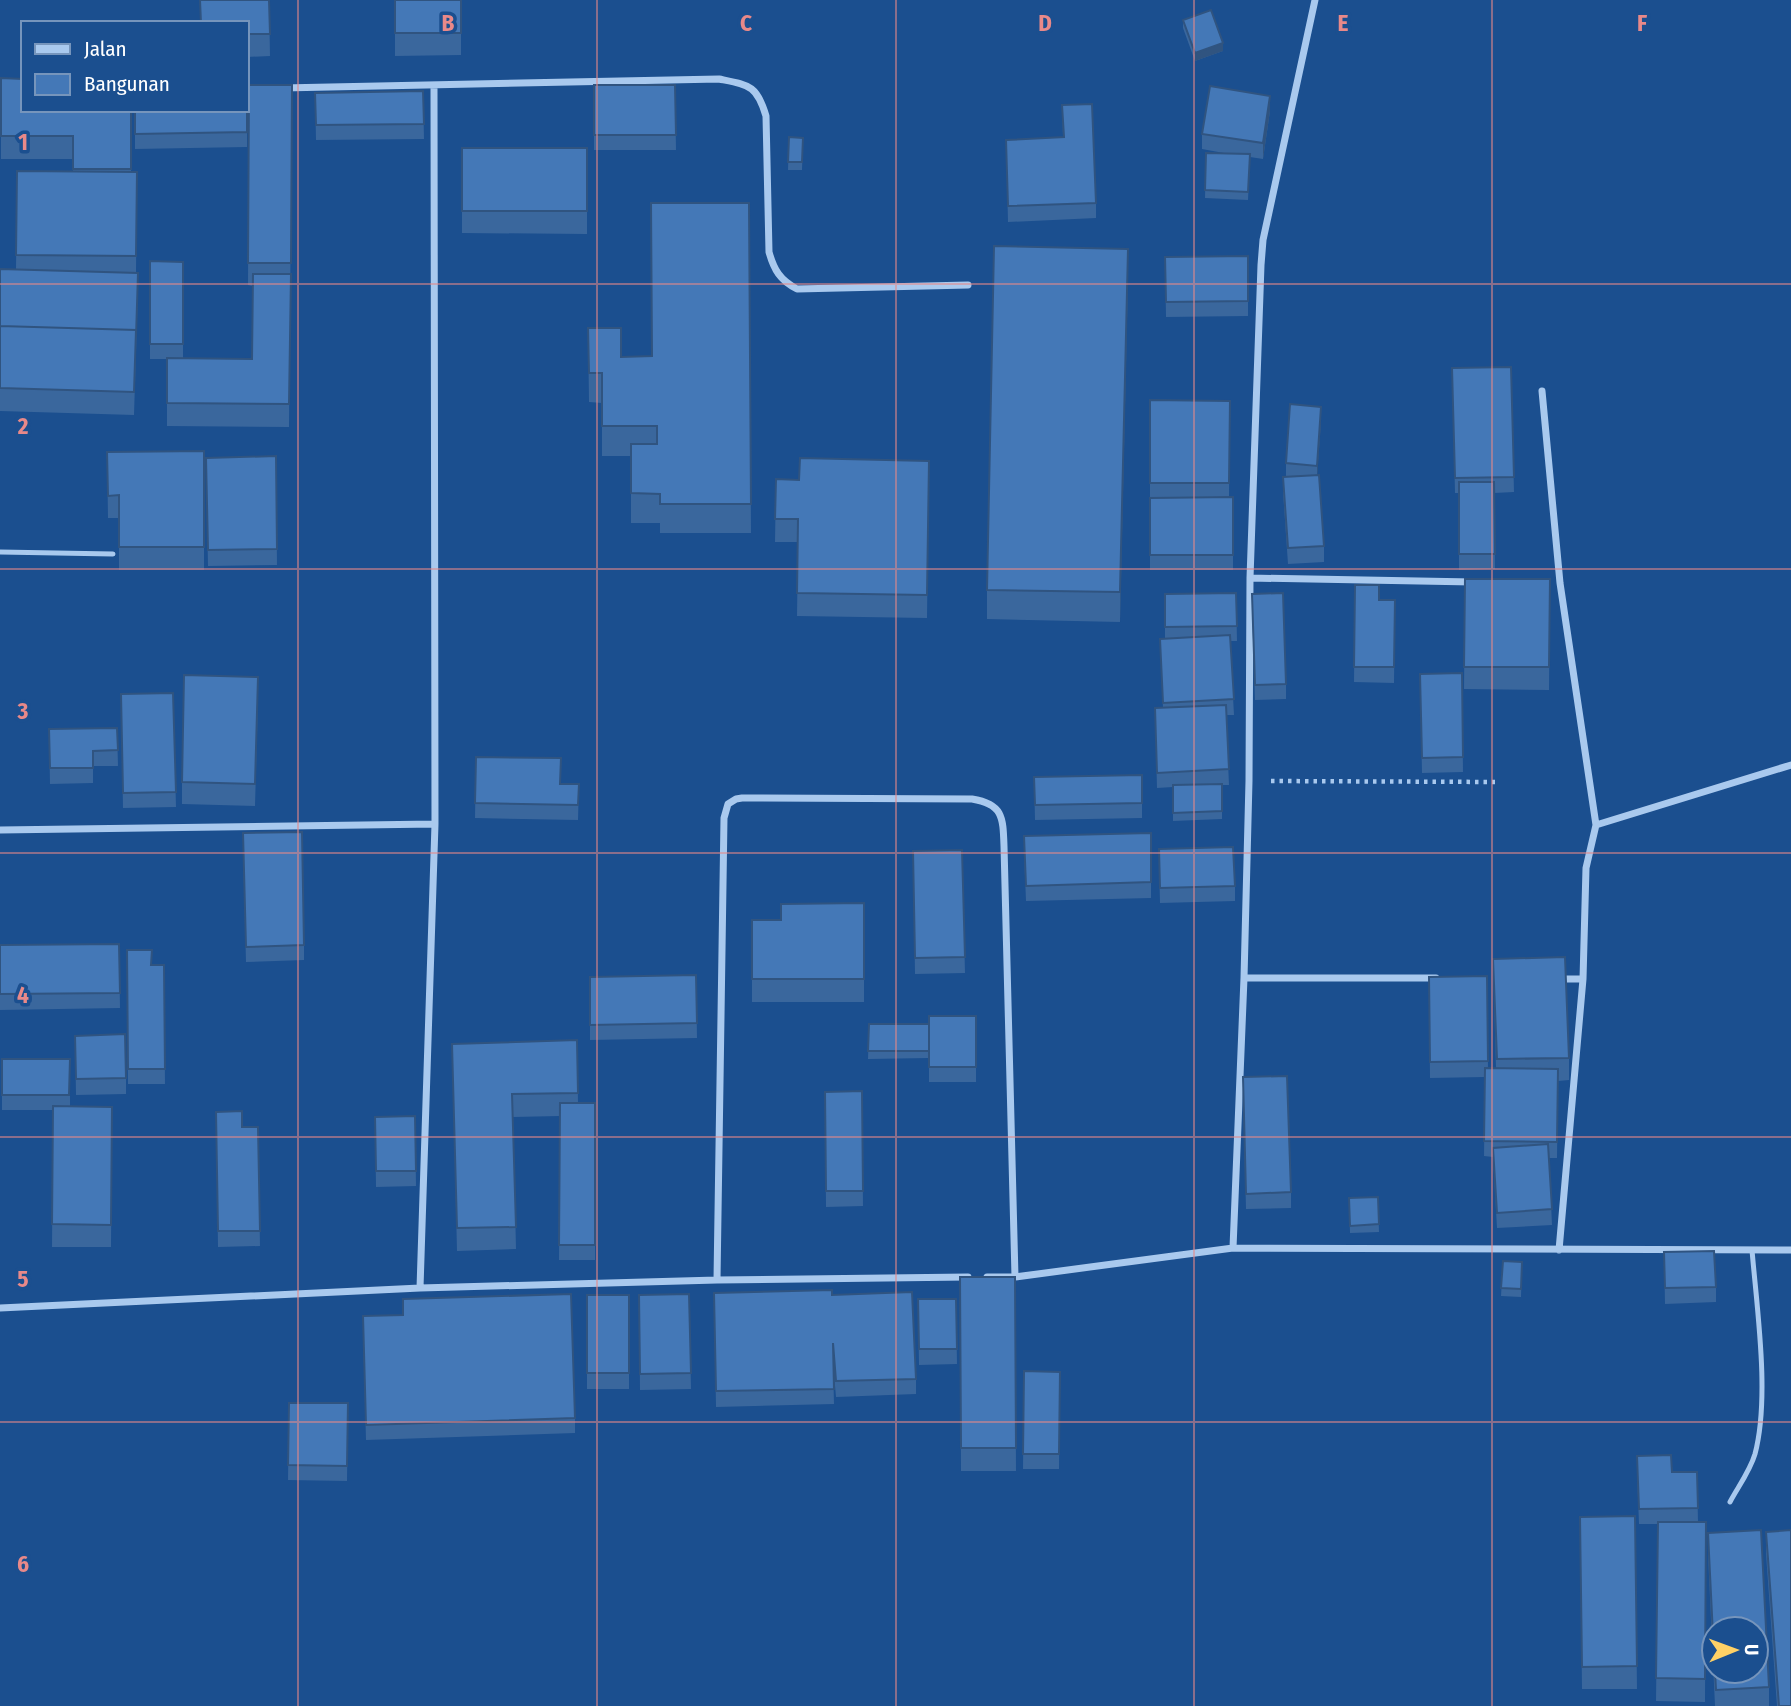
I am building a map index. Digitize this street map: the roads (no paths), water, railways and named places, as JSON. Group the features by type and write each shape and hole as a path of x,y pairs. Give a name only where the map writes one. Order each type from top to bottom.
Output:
{"street":[{"path":"1233,1248 1244,978 1250,578 1263,240 1315,0"},
{"path":"274,88 719,79 744,84 760,96 766,116 769,252 773,268 784,282 797,289 968,285"},
{"path":"420,1289 435,824 434,85"},
{"path":"1542,391 1560,583 1596,825 1586,868 1583,979 1559,1250"},
{"path":"1250,578 1479,582"},
{"path":"1546,583 1560,583"},
{"path":"1596,825 1791,765"},
{"path":"717,1280 724,818 728,804 743,798 972,799 992,804 1000,813 1004,860 1016,1277"},
{"path":"0,830 435,824"},
{"path":"1244,978 1448,978"},
{"path":"1556,979 1583,979"},
{"path":"0,1308 420,1289 717,1280 1016,1277 1233,1248 1791,1250"}],"lane":[{"path":"0,552 113,554"},
{"path":"1730,1502 1754,1457 1760,1421 1760,1360 1752,1250"}]}
